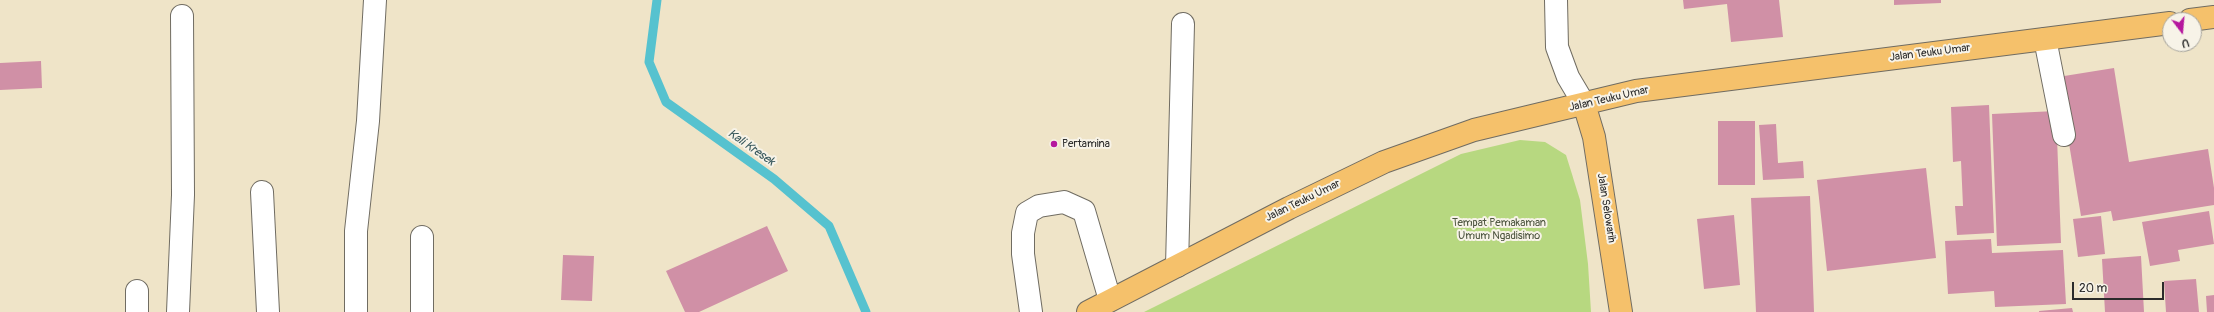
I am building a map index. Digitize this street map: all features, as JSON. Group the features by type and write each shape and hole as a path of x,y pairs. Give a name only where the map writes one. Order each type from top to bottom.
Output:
{"main road":[{"path":"2202,18 2214,17"},
{"name":"Jalan Teuku Umar","path":"1088,312 1384,162 1474,130 1636,91 2162,24"},
{"name":"Jalan Selowarih","path":"1584,104 1594,137 1621,312"}],"street":[{"path":"356,312 356,231 368,121 375,0"},
{"path":"1556,0 1557,47 1568,77 1584,104"},
{"path":"178,312 183,195 182,16"},
{"path":"1177,266 1183,24"},
{"path":"2045,39 2064,135"},
{"path":"262,192 268,312"},
{"path":"1031,312 1023,254 1023,233 1027,213 1039,206 1064,202 1084,211 1110,300"},
{"path":"422,237 422,312"}],"green space":[{"name":"Tempat Pemakaman Umum Ngadisimo","path":"1520,140 1545,142 1566,155 1580,200 1588,264 1591,312 1144,312 1461,154"}],"building":[{"path":"1683,0 1779,0 1783,37 1731,42 1727,4 1684,9"},
{"path":"1894,0 1941,0 1941,3 1894,5"},
{"path":"41,61 42,88 0,90 0,63"},
{"path":"2114,68 2129,162 2208,149 2214,188 2214,205 2113,221 2111,211 2081,216 2058,77"},
{"path":"1989,105 1994,233 1957,235 1955,206 1963,206 1961,161 1953,162 1951,107"},
{"path":"2056,111 2061,243 1997,246 1992,114"},
{"path":"1718,121 1755,121 1755,185 1718,185"},
{"path":"1776,124 1778,163 1803,161 1804,178 1763,180 1759,125"},
{"path":"1926,168 1936,258 1827,271 1817,180"},
{"path":"1810,196 1814,312 1756,312 1751,198"},
{"path":"2209,211 2214,244 2178,250 2180,261 2150,266 2142,222"},
{"path":"1734,215 1740,285 1704,289 1697,219"},
{"path":"2101,216 2105,254 2078,257 2073,219"},
{"path":"767,226 788,271 699,312 685,312 666,271"},
{"path":"1991,239 1992,253 2063,250 2066,304 1995,307 1994,291 1948,294 1945,241"},
{"path":"563,255 594,256 592,301 561,300"},
{"path":"2141,256 2144,312 2105,312 2102,259"},
{"path":"2196,279 2199,312 2166,312 2164,281"},
{"path":"2214,295 2214,312 2207,312 2206,296"},
{"path":"2072,308 2073,312 2039,312 2039,311"}],"waterway":[{"name":"Kali Kresek","path":"657,0 649,62 666,102 774,179 829,226 866,312"}],"place":[{"name":"Pertamina","path":"1054,144"}]}
